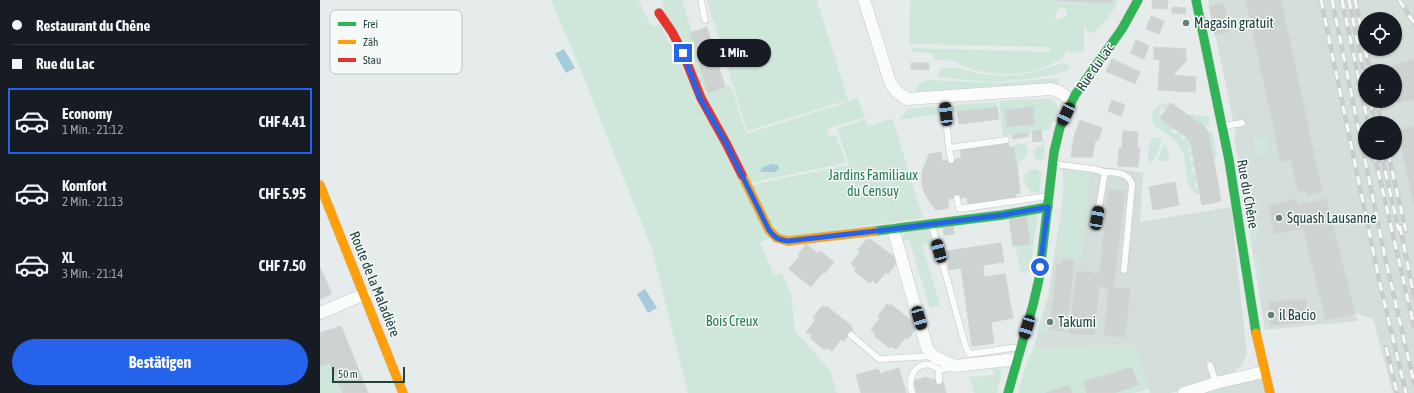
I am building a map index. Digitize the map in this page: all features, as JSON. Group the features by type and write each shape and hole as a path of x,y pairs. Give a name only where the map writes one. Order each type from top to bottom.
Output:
{"street":[{"path":"864,0 890,82 898,92 907,99 1051,89 1060,92 1072,101"},
{"name":"Rue du Lac","path":"1008,393 1039,280 1054,152 1058,134 1072,101 1092,70 1122,29 1138,0"},
{"name":"Rue du Chêne","path":"1196,0 1238,210 1257,346 1270,393"},
{"path":"660,13 683,53 700,98 726,143 769,230 774,237 780,240 788,241 1002,215 1048,207"},
{"name":"Route de la Maladière","path":"320,185 403,393"},
{"path":"893,229 927,348 933,356 955,366 1019,354"},
{"path":"320,313 364,294"},
{"path":"1184,393 1216,383 1264,372"}],"lane":[{"path":"701,0 705,20"},
{"path":"944,97 951,160"},
{"path":"1222,126 1242,123"},
{"path":"950,148 1006,140"},
{"path":"1053,164 1092,168 1105,172 1123,174 1131,180 1132,184 1124,270"},
{"path":"1097,218 1105,172"},
{"path":"957,198 958,209 1049,196"},
{"path":"932,224 966,348 970,354 1011,348 1019,354"},
{"path":"851,335 879,359 933,356"},
{"path":"912,393 909,385 910,376 916,369 921,366 930,365 939,370"},
{"path":"1210,365 1216,383"},
{"path":"939,370 955,366"},
{"path":"939,370 939,381"}],"shaded area":[{"path":"1052,0 1117,0 1113,4 1051,2"},
{"path":"1208,0 1414,0 1414,393 1393,393 1373,319 1355,313 1358,321 1265,330 1234,135 1236,134"},
{"path":"1062,161 1143,173 1140,222 1231,207 1247,355 1241,366 1228,377 1170,393 1150,393 1138,353 1131,345 1033,349 1048,297 1064,192"},
{"path":"1263,372 1271,393 1199,393"}],"green space":[{"name":"Bois Creux","path":"551,0 638,0 652,27 660,24 771,238 760,242 774,275 780,273 783,275 791,295 795,331 830,370 837,393 688,393 652,249"},
{"path":"662,0 682,0 708,93 731,85 746,134 831,108 857,97 865,117 827,129 829,136 836,135 846,163 749,183 665,13"},
{"path":"707,0 817,0 848,100 747,131"},
{"path":"910,0 1052,0 1052,2 1113,4 1114,0 1118,0 1110,16 1096,31 1093,33 1087,32 1087,28 1084,28 1084,51 1075,53 1066,50 1064,57 1052,64 1026,72 999,74 985,72 959,65 958,61 933,60 933,53 912,52 912,48 1050,52 1050,47 909,44","holes":["1063,7 1067,14 1063,18 1057,20 1055,19 1056,14 1060,9"]},
{"path":"1063,63 1069,65 1070,67 1057,74 1007,81 984,82 940,77 937,75 940,69 958,68 988,75 1008,76 1035,72"},
{"path":"1053,78 1057,79 1060,86 1055,84 915,93 919,84 928,80 1001,83"},
{"path":"1050,99 1057,104 1058,110 1049,130 1003,136 999,101","holes":["1032,107 1034,124 1007,127 1006,110"]},
{"path":"996,102 997,107 952,113 951,110 956,105"},
{"path":"1165,103 1171,103 1166,110 1162,107 1158,113 1174,127 1171,131 1176,134 1179,131 1183,134 1180,137 1184,140 1187,137 1190,140 1192,146 1188,147 1189,152 1193,152 1194,155 1190,156 1191,162 1195,162 1196,167 1192,167 1193,174 1197,174 1198,182 1195,183 1196,189 1200,189 1201,194 1197,194 1189,185 1185,160 1181,148 1172,138 1154,126 1152,118 1155,109"},
{"path":"934,106 939,109 941,114 898,120 908,109"},
{"path":"1188,114 1209,116 1210,125 1205,127"},
{"name":"Jardins Familiaux du Censuy","path":"866,119 868,126 891,119 893,120 923,218 780,238 750,185 849,165 837,129"},
{"path":"1212,132 1217,156 1213,158 1209,133"},
{"path":"1269,135 1267,145 1268,152 1266,153 1265,151 1257,155 1253,139"},
{"path":"1154,137 1160,138 1161,141 1156,157 1149,164 1148,150"},
{"path":"1043,142 1045,146 1043,160 1038,160 1034,157 1034,151 1037,147 1042,146"},
{"path":"1019,143 1026,145 1028,152 1026,156 1016,164 1014,146"},
{"path":"1164,145 1167,147 1169,158 1168,162 1159,160 1158,158"},
{"path":"1066,168 1090,170 1081,259 1056,256"},
{"path":"1030,169 1035,169 1042,172 1039,193 1032,192 1024,182 1025,174"},
{"path":"1251,207 1254,210 1261,238 1273,236 1259,240 1258,237 1256,240 1251,239 1246,208"},
{"path":"1038,213 1030,271 1021,272 1015,246 1030,243 1026,215"},
{"path":"929,226 934,249 929,250 927,244 922,245 940,305 930,308 909,240 903,241 904,233"},
{"path":"1257,254 1265,287 1263,282 1258,282 1254,255"},
{"path":"1046,308 1048,313 1045,313 1041,327 1048,328 1049,333 1037,334 1043,312 1045,312"},
{"path":"1131,345 1138,353 1149,389 1134,393 1114,393 1138,385 1132,367 1084,382 1087,393 1072,393 1069,386 1046,393 1018,393 1024,371 1033,349"},
{"path":"330,363 343,393 320,393 320,366"},
{"path":"993,368 999,369 1002,372 997,393 974,393 969,376 994,375"}],"water":[{"path":"564,49 575,68 566,73 555,54"},
{"path":"771,164 778,165 778,170 775,172 760,172 762,168"},
{"path":"645,289 657,308 648,313 637,294"}],"building":[{"path":"1053,0 1112,0 1112,3"},
{"path":"1153,0 1168,0 1167,9 1152,8"},
{"path":"1246,0 1281,0 1314,154 1281,162"},
{"path":"1223,3 1229,32 1215,35 1209,6"},
{"path":"1172,7 1186,8 1185,14 1172,13"},
{"path":"1151,16 1164,21 1159,34 1146,29"},
{"path":"707,27 725,87 708,93 690,33"},
{"path":"1136,40 1149,46 1144,59 1131,53"},
{"path":"1154,47 1186,49 1186,61 1173,75 1196,77 1195,92 1158,90 1160,60 1154,59"},
{"path":"1112,59 1140,72 1135,84 1106,71"},
{"path":"1414,60 1414,99 1402,102 1402,64 1397,64"},
{"path":"911,63 929,63 929,70 911,69"},
{"path":"1112,100 1125,105 1121,116 1108,111"},
{"path":"1171,103 1205,127 1209,134 1221,201 1202,205 1190,140 1160,118"},
{"path":"997,107 999,119 959,124 957,112"},
{"path":"1033,107 1034,124 1007,127 1005,110"},
{"path":"1080,120 1102,128 1098,141 1096,140 1095,142 1092,157 1071,157 1074,137"},
{"path":"1414,127 1414,205 1402,149 1402,129"},
{"path":"1041,130 1042,141 1033,142 1032,132"},
{"path":"1123,131 1138,132 1137,148 1140,148 1138,167 1118,166 1119,148 1122,148"},
{"path":"1028,133 1029,136 1013,139 1013,135"},
{"path":"1008,143 1009,147 1014,147 1020,193 1016,194 1016,198 968,205 960,149"},
{"path":"941,152 949,208 936,210 924,192 922,172 929,154"},
{"path":"1314,154 1322,191 1307,195 1306,190 1298,191 1291,159"},
{"path":"962,158 967,197 948,199 943,161"},
{"path":"1175,182 1179,205 1153,210 1149,187"},
{"path":"1108,190 1125,191 1113,288 1099,286"},
{"path":"1296,199 1297,206 1326,199 1355,313 1326,320 1303,228 1275,234 1268,206"},
{"path":"1026,215 1030,244 1013,246 1009,217"},
{"path":"953,224 954,234 944,235 943,226"},
{"path":"867,239 870,239 896,258 895,260 897,262 888,274 886,272 876,284 872,280 870,283 854,271 856,268 851,264 860,252 858,250"},
{"path":"1001,243 1004,262 983,265 984,277 1005,274 1013,318 991,322 994,343 972,346 961,268 949,270 947,251"},
{"path":"806,244 818,254 820,251 834,262 825,273 823,272 811,287 789,269 800,256 798,255"},
{"path":"1062,259 1074,261 1067,325 1065,325 1064,331 1050,329 1057,264 1062,264"},
{"path":"320,267 332,294 320,299"},
{"path":"1077,271 1100,274 1094,335 1069,333"},
{"path":"1109,287 1130,289 1125,337 1104,335"},
{"path":"1306,299 1308,322 1271,325 1269,302"},
{"path":"887,304 889,306 890,304 916,324 917,327 908,339 906,337 896,349 892,346 890,348 874,336 876,334 871,330 880,318 878,316"},
{"path":"822,306 825,308 826,306 852,326 850,327 853,329 844,341 841,339 832,351 827,348 825,350 810,338 812,335 806,332 816,319 813,318"},
{"path":"341,326 368,393 343,393 330,363 320,366 320,333"},
{"path":"1132,367 1138,385 1114,393 1087,393 1083,382"},
{"path":"899,368 906,393 861,393 856,375 878,369 880,374"},
{"path":"926,377 943,381 946,393 917,393 913,381"},
{"path":"1069,385 1072,393 1046,393"}],"railway":[{"path":"1321,0 1380,284 1406,393"},
{"path":"1332,0 1385,257 1414,383"},
{"path":"1342,0 1367,116"},
{"path":"1349,0 1362,64"},
{"path":"1355,0 1358,14"},
{"path":"1399,0 1414,23"},
{"path":"1367,56 1368,64"},
{"path":"1372,108 1373,116"},
{"path":"1378,108 1380,116"},
{"path":"1376,160 1414,326"},
{"path":"1383,160 1399,231"},
{"path":"1390,160 1406,231"},
{"path":"1400,226 1414,297"},
{"path":"1386,347 1397,393"}],"traffic: fast":[{"path":"1008,393 1039,279 1054,152 1060,127 1075,95 1122,29 1138,0"},
{"path":"1196,0 1229,160 1256,333"},
{"path":"875,231 1002,215 1048,207"}],"traffic: slow":[{"path":"742,175 769,230 777,238 788,241 875,231"},
{"path":"320,185 403,393"},
{"path":"1256,333 1270,393"}],"traffic: jam":[{"path":"659,13 672,32 683,53 701,98 742,175"}],"place":[{"name":"Magasin gratuit","path":"1186,23"},
{"name":"Squash Lausanne","path":"1279,218"},
{"name":"il Bacio","path":"1271,315"},
{"name":"Takumi","path":"1050,322"}],"route":[{"path":"683,53 700,98 726,143 769,230 774,237 780,240 788,241 1002,215 1048,207 1040,267"}]}
